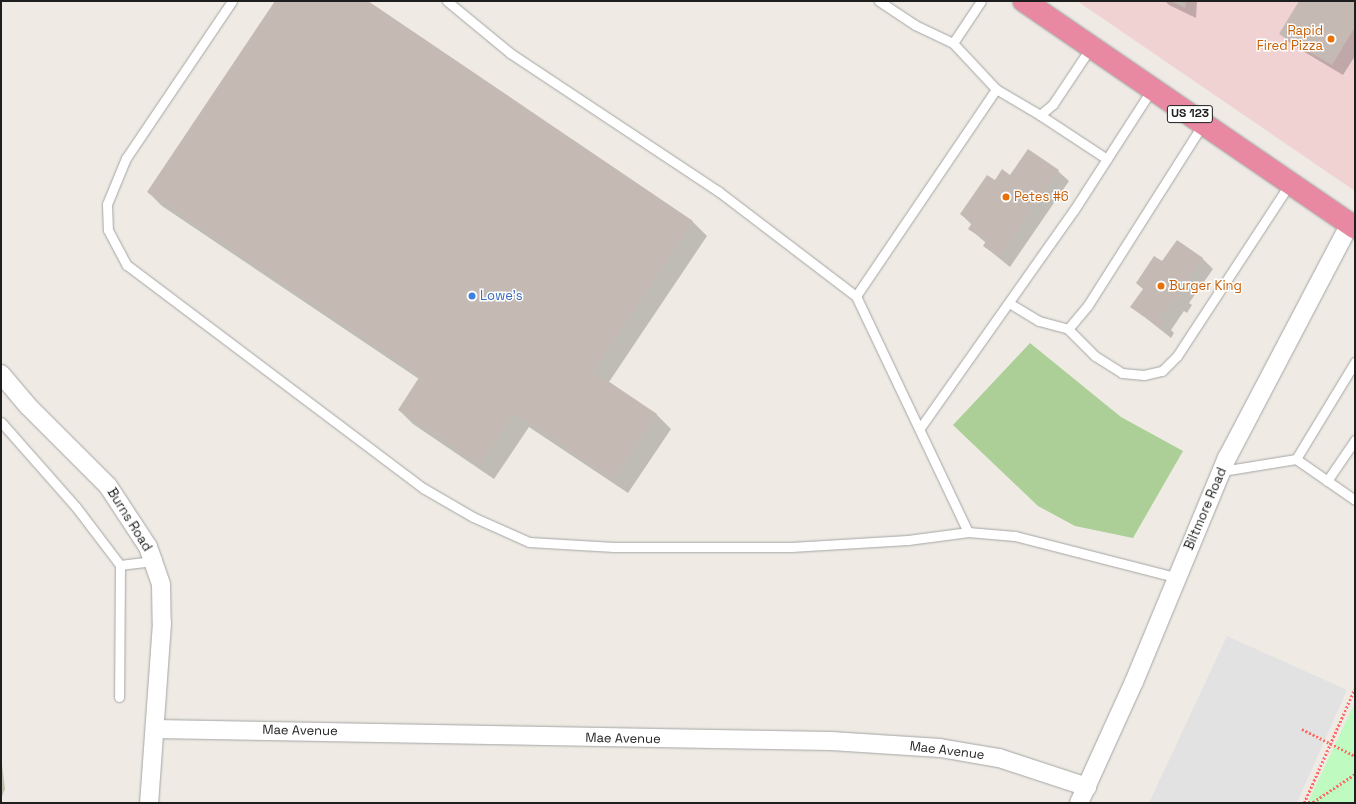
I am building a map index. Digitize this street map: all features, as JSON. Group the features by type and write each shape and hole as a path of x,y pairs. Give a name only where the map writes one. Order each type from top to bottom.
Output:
{"highway":[{"name":"US 123","path":"1024,1 1290,183 1353,222"}],"street":[{"name":"Biltmore Road","path":"1083,795 1178,578 1222,471 1353,222"},
{"name":"Burns Road","path":"4,384 108,486 148,547 161,584 162,623 149,803"},
{"name":"Mae Avenue","path":"155,729 830,741 940,748 999,758 1083,795"}],"lane":[{"path":"232,1 126,158 107,204 108,230 127,264 424,488 473,517 529,542 614,547 791,547 908,540 968,532 1015,536 1178,578"},
{"path":"447,1 510,53 718,191 856,296 920,428 968,532"},
{"path":"879,1 915,26 953,43 996,89 1040,115 1107,159"},
{"path":"953,43 981,1"},
{"path":"1040,115 1053,104 1091,47"},
{"path":"856,296 996,89"},
{"path":"920,428 1009,303 1107,159 1152,89"},
{"path":"1068,329 1088,305 1203,124"},
{"path":"1009,303 1039,321 1068,329 1095,356 1122,373 1144,375 1162,371 1177,356 1290,183"},
{"path":"1296,459 1355,362"},
{"path":"1,422 76,507 120,565 119,697"},
{"path":"1327,481 1355,440"},
{"path":"1222,471 1296,459 1355,500"},
{"path":"120,565 153,561"}],"path":[{"path":"1354,690 1329,743 1304,802 1313,802 1355,774"},
{"path":"1302,729 1355,756"}],"shaded area":[{"path":"1077,1 1355,1 1355,191"},
{"path":"1227,636 1347,690 1297,803 1149,803"},
{"path":"1,757 5,789 1,799"}],"green space":[{"path":"1030,343 1121,417 1183,451 1133,538 1075,526 1038,506 953,425"},
{"path":"1355,702 1355,803 1308,802"}],"building":[{"name":"Lowe's","path":"275,1 368,1 693,221 593,371 657,414 613,480 515,413 480,465 398,410 420,376 147,192"},
{"path":"1171,1 1186,1 1185,8"},
{"path":"1299,1 1355,1 1355,27 1332,65 1279,34"},
{"name":"Petes #6","path":"1028,149 1059,170 999,257 983,246 986,241 968,229 972,223 960,214 987,175 995,180 1002,169 1010,175"},
{"name":"Burger King","path":"1177,240 1203,258 1179,292 1182,294 1175,303 1173,301 1160,319 1164,322 1160,328 1130,307 1143,289 1136,283 1154,256 1162,261"}],"place":[{"name":"Rapid Fired Pizza","path":"1331,39"},
{"name":"Petes #6","path":"1006,197"},
{"name":"Burger King","path":"1161,286"},
{"name":"Lowe's","path":"472,296"}]}
